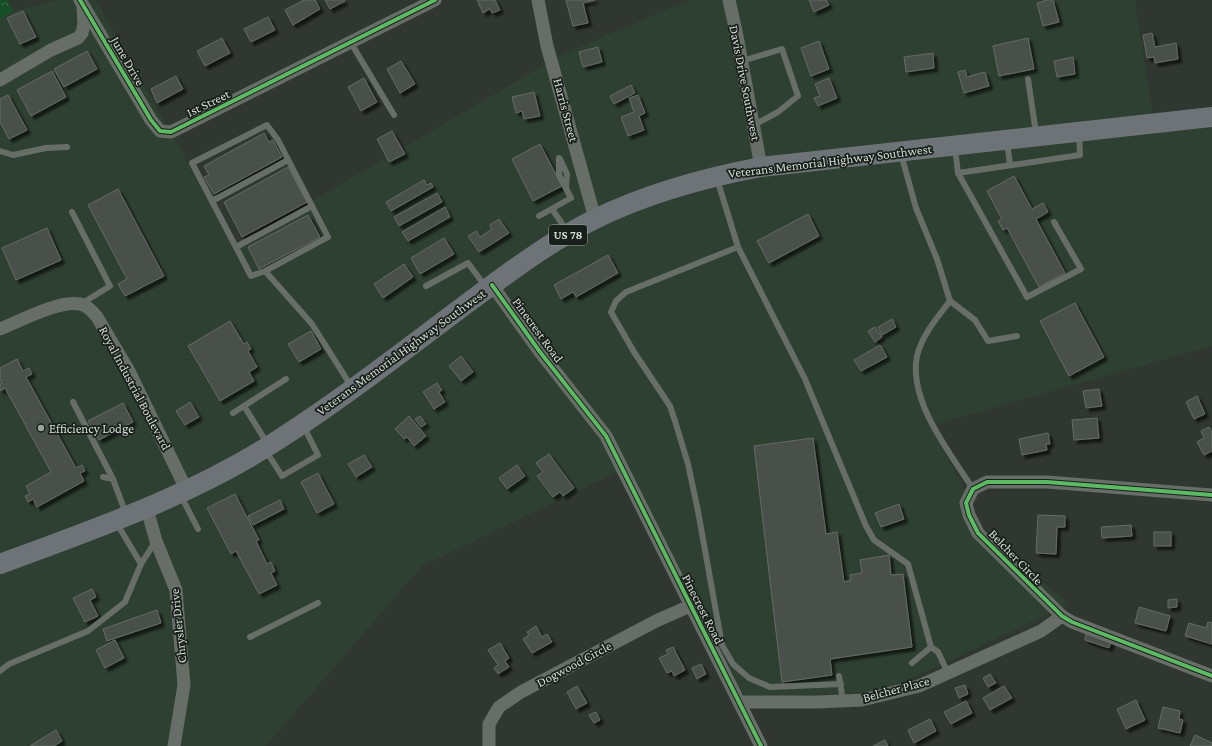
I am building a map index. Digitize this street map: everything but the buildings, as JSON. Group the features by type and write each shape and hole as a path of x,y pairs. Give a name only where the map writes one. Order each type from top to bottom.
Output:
{"main road":[{"name":"Veterans Memorial Highway Southwest","path":"0,564 147,509 184,493 267,447 302,424 490,287 569,234 594,220 667,189 716,176 761,167 1212,117"}],"street":[{"name":"1st Street","path":"160,131 171,132 435,0"},
{"name":"Harris Street","path":"538,0 547,46 569,120 594,215 594,220"},
{"name":"Davis Drive Southwest","path":"729,0 742,61 761,167"},
{"path":"0,80 51,50 78,38 82,33 84,24 84,1"},
{"name":"June Drive","path":"84,1 151,120 160,131"},
{"name":"Pinecrest Road","path":"490,287 606,436 761,746"},
{"path":"0,329 54,307 67,304 81,304"},
{"name":"Royal Industrial Boulevard","path":"81,304 90,309 97,317 129,371 184,493"},
{"path":"973,489 988,482 1047,482 1212,495"},
{"name":"Belcher Circle","path":"973,489 966,503 969,516 978,533 1062,616 1072,622 1212,676"},
{"name":"Chrysler Drive","path":"147,509 156,540 176,590 177,598 184,685 174,746"},
{"name":"Dogwood Circle","path":"489,746 489,724 499,706 520,692 656,621 690,606"},
{"name":"Belcher Place","path":"740,702 862,700 919,686 1042,631 1062,616"}],"lane":[{"path":"351,43 394,115"},
{"path":"742,61 782,49 798,96 778,112 754,126"},
{"path":"1028,79 1036,137"},
{"path":"267,125 278,140 288,160 328,237 265,271 251,276 192,163 267,125"},
{"path":"958,173 1010,164 1080,155 1079,132"},
{"path":"1006,140 1010,164"},
{"path":"955,145 958,173 1027,297 1081,269 1054,222"},
{"path":"0,152 13,155 46,148 67,147"},
{"path":"900,151 916,208 937,259 950,301 975,320 988,342 1017,336"},
{"path":"212,202 288,160"},
{"path":"716,176 738,247 805,379 871,535 874,540 908,564 931,647 938,652 948,673"},
{"path":"540,216 571,198 566,188"},
{"path":"236,247 312,206"},
{"path":"552,209 569,234"},
{"path":"72,212 110,286 81,304"},
{"path":"738,247 626,292 616,300 611,312 634,352 670,406 688,464 697,504 722,645 733,664 749,678 770,687 841,684"},
{"path":"426,286 468,263 490,287"},
{"path":"265,271 312,324 352,388"},
{"path":"950,301 927,331 917,356 916,376 920,399 940,438 973,489"},
{"path":"233,413 286,379"},
{"path":"73,402 112,479 121,519 141,564"},
{"path":"244,406 282,476 318,455 302,424"},
{"path":"103,477 112,479"},
{"path":"184,493 198,530"},
{"path":"0,671 9,664 88,631 125,602 141,564 156,540"},
{"path":"250,637 318,603"},
{"path":"912,663 931,647"},
{"path":"840,676 843,701"}],"shaded area":[{"path":"58,0 96,0 235,246 561,55 688,0 1135,0 1154,124 1212,116 1212,346 930,426 970,499 978,527 1069,604 886,691 745,698 624,469 422,566 266,746 0,746 0,19 13,11"}],"green space":[{"path":"0,0 7,0 13,11 0,19"}],"cycle path":[{"path":"80,0 151,120 160,131 171,132 435,0"},
{"path":"492,285 540,352 606,436 761,746"},
{"path":"1212,495 1047,482 987,482 973,489 966,503 969,515 978,533 1062,616 1072,622 1212,676"}],"place":[{"name":"Efficiency Lodge","path":"41,428"}]}
